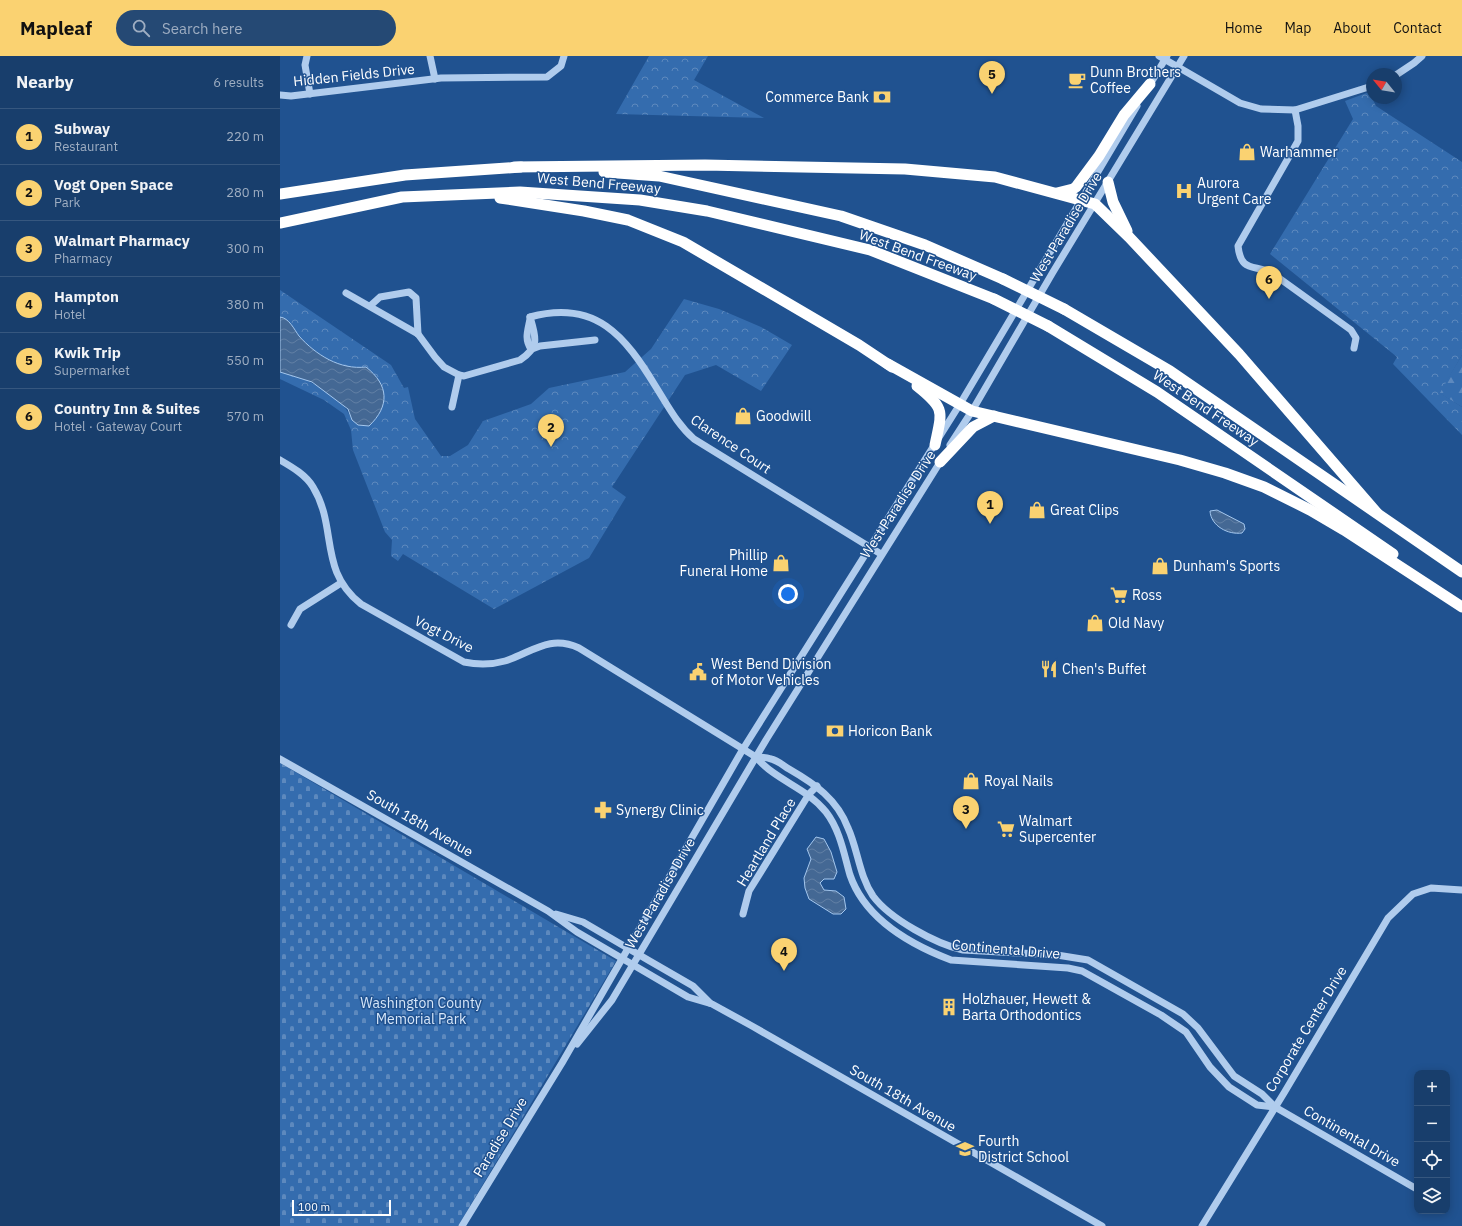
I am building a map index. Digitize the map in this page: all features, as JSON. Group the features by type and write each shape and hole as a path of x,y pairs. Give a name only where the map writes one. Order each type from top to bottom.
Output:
{"highway":[{"path":"1054,193 1067,192 1076,187 1099,156 1124,116 1150,84"},
{"path":"514,167 705,164 905,169 995,177 1095,204 1129,237 1239,354 1377,513"},
{"name":"West Bend Freeway","path":"280,194 405,175 514,167 659,176 841,216 925,245 1003,279 1064,309 1170,372 1462,572"},
{"path":"1108,182 1113,202 1129,237"},
{"name":"West Bend Freeway","path":"280,223 402,197 520,192 640,200 707,211 870,250 994,299 1048,326 1103,358 1366,534 1462,603"},
{"path":"468,195 525,201 628,220 683,242 859,345 888,364 972,411 1180,460 1225,473 1264,487 1310,510 1344,530 1462,607"},
{"path":"888,364 929,396 938,405 941,416 935,445"},
{"path":"940,462 973,427 994,416"}],"street":[{"path":"307,56 305,64 310,94"},
{"path":"430,56 435,79"},
{"name":"Hidden Fields Drive","path":"280,94 291,96 435,79 547,77 561,66 564,56"},
{"name":"West Paradise Drive","path":"633,965 756,757 881,554 972,411 1052,272 1095,204 1184,56"},
{"path":"1402,71 1422,56"},
{"path":"1164,57 1178,68 1240,103 1262,109 1295,110 1366,88"},
{"name":"West Paradise Drive","path":"622,958 743,749 960,404 1150,84 1164,57"},
{"path":"1295,110 1298,126 1298,141 1238,246 1239,258 1245,264 1254,269 1264,269 1272,272 1351,330 1356,338 1354,348"},
{"path":"370,306 380,297 409,292 416,298 418,334"},
{"path":"346,293 418,334 444,367 464,376 520,360 527,355 531,349 540,346 595,340"},
{"name":"Clarence Court","path":"531,349 527,344 526,338 530,316 545,313 571,313 586,316 608,326 620,336 636,357 681,427 694,439 881,554"},
{"path":"452,407 460,375"},
{"name":"Vogt Drive","path":"280,460 302,474 313,486 326,519 334,568 341,583 351,596 361,604 464,662 477,664 505,661 535,647 547,644 565,644 574,646 756,757"},
{"path":"291,625 300,609 341,583"},
{"name":"Continental Drive","path":"756,757 772,759 817,786 834,802 849,828 862,875 873,896 889,913 938,943 950,948 1056,955 1088,960 1183,1014 1198,1028 1234,1076 1262,1094 1275,1107 1414,1187"},
{"name":"Continental Drive","path":"756,757 766,769 809,794 828,815 838,834 851,877 858,893 867,907 883,923 934,953 951,960 1068,968 1082,971 1162,1015 1186,1032 1210,1067 1229,1087 1257,1105 1275,1107"},
{"name":"South 18th Avenue","path":"280,758 548,911 577,932 688,997 712,1004 1102,1226"},
{"name":"Heartland Place","path":"743,914 749,891 809,794 817,786"},
{"name":"Corporate Center Drive","path":"1202,1226 1388,918 1413,894 1431,888 1462,890"},
{"name":"South 18th Avenue","path":"548,911 583,922 693,986 712,1004"},
{"name":"Paradise Drive","path":"462,1226 562,1063 622,958"},
{"name":"Paradise Drive","path":"562,1063 612,1000 633,965"}],"green space":[{"path":"649,56 708,56 694,80 764,118 616,114"},
{"path":"1366,93 1366,104 1375,104 1462,162 1462,355 1440,393 1462,407 1462,435 1393,364 1397,357 1270,254 1353,119 1345,101"},
{"path":"280,290 391,365 404,388 408,387 415,419 441,456 450,456 468,445 483,421 531,404 549,388 625,372 651,349 684,299 719,309 761,327 792,345 761,391 716,365 685,375 612,487 626,497 589,558 494,609 403,554 398,561 391,556 392,540 385,532 353,450 351,430 344,414 324,400 280,379 280,372 322,388 332,394 340,402 347,410 352,420 366,367 338,364 321,355 306,343 286,319 280,317"},
{"path":"1462,355 1462,407 1439,393"},
{"name":"Washington County Memorial Park","path":"280,763 616,961 458,1226 280,1226"}],"water":[{"path":"280,317 286,319 306,343 329,360 347,366 366,367 374,374 383,388 384,396 381,411 369,426 358,425 352,420 348,409 312,382 280,372"},
{"path":"1217,510 1244,524 1245,529 1242,533 1231,533 1217,525 1213,521 1210,511"},
{"path":"816,837 824,839 831,852 837,872 834,879 824,879 820,883 824,890 836,891 844,897 846,909 841,914 833,914 809,899 805,888 804,878 811,859 807,849"}],"place":[{"name":"Dunn Brothers Coffee","path":"1077,80"},
{"name":"Kwik Trip","path":"992,94"},
{"name":"Commerce Bank","path":"882,97"},
{"name":"Warhammer","path":"1247,152"},
{"name":"Aurora Urgent Care","path":"1184,191"},
{"name":"Country Inn & Suites","path":"1269,299"},
{"name":"Goodwill","path":"743,416"},
{"name":"Vogt Open Space","path":"551,447"},
{"name":"Great Clips","path":"1037,510"},
{"name":"Subway","path":"990,524"},
{"name":"Phillip Funeral Home","path":"781,563"},
{"name":"Dunham's Sports","path":"1160,566"},
{"name":"Ross","path":"1119,595"},
{"name":"Old Navy","path":"1095,623"},
{"name":"Chen's Buffet","path":"1049,669"},
{"name":"West Bend Division of Motor Vehicles","path":"698,672"},
{"name":"Horicon Bank","path":"835,731"},
{"name":"Royal Nails","path":"971,781"},
{"name":"Synergy Clinic","path":"603,810"},
{"name":"Walmart Pharmacy","path":"966,829"},
{"name":"Walmart Supercenter","path":"1006,829"},
{"name":"Hampton","path":"784,971"},
{"name":"Holzhauer, Hewett & Barta Orthodontics","path":"949,1007"},
{"name":"Fourth District School","path":"965,1149"}]}
